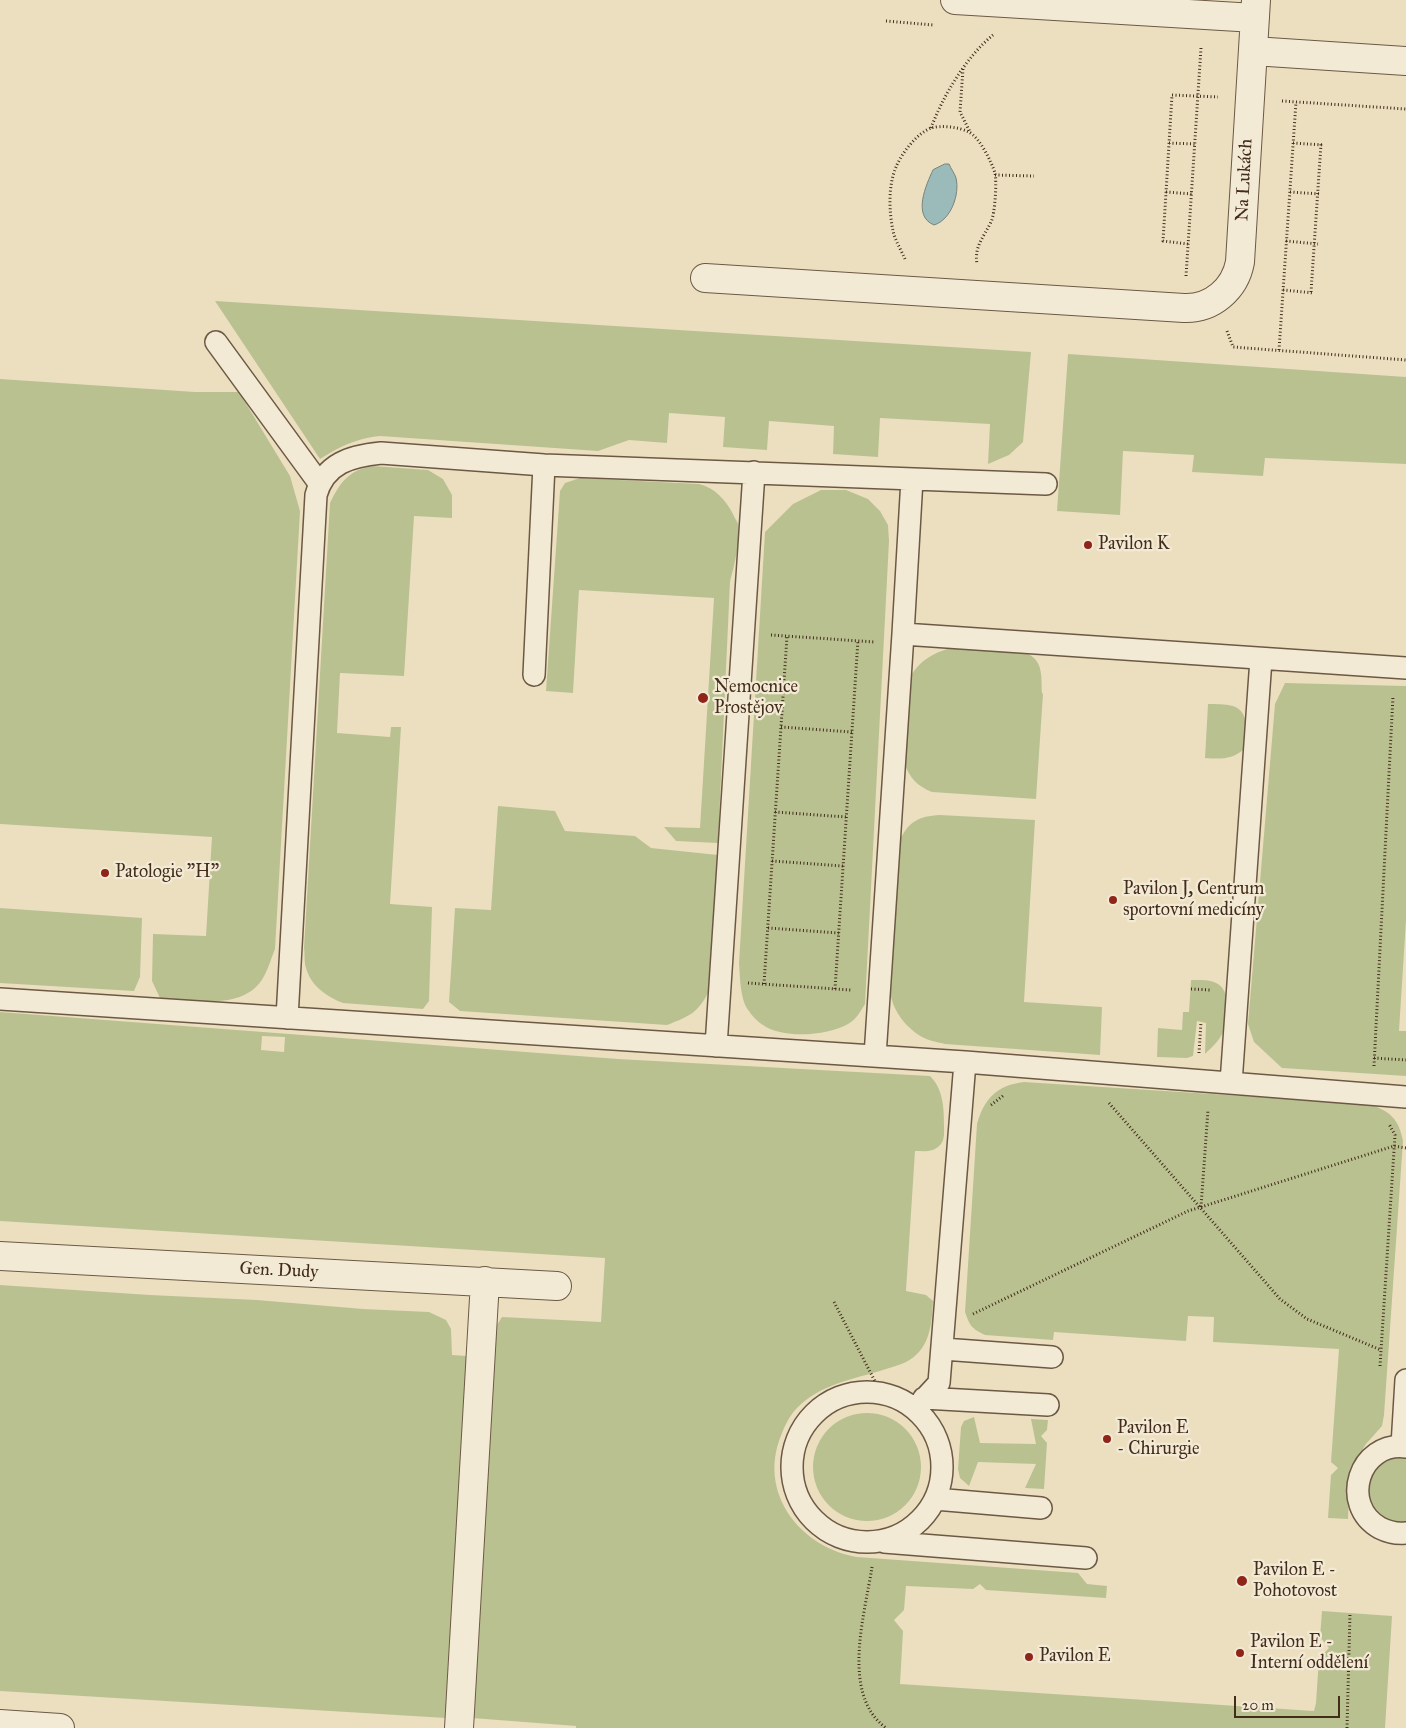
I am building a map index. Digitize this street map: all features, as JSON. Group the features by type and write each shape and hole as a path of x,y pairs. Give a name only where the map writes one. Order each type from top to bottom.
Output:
{"street":[{"name":"Na Lukách","path":"955,0 1255,9 1240,262 1233,283 1227,291 1215,300"},
{"path":"1253,51 1406,61"},
{"path":"705,278 1184,308 1201,306 1215,300"},
{"name":"Gen. Dudy","path":"0,1256 557,1286"},
{"path":"459,1728 485,1281"},
{"path":"0,1724 60,1728"}],"lane":[{"path":"216,342 319,483"},
{"path":"287,1018 316,495 319,483 329,472 346,460 362,455 381,454 544,465 1046,484"},
{"path":"534,675 544,465"},
{"path":"716,1046 754,472"},
{"path":"875,1056 912,479"},
{"path":"903,639 1400,668"},
{"path":"1220,1082 1261,659"},
{"path":"0,999 965,1062 1406,1096"},
{"path":"919,1403 939,1383 965,1062"},
{"path":"943,1349 1052,1356"},
{"path":"1406,1380 1404,1446 1387,1449 1374,1456 1369,1460 1358,1480 1358,1494 1365,1514 1375,1525 1387,1532 1406,1533"},
{"path":"1048,1405 919,1403 881,1393 863,1392 844,1395 822,1406 813,1414 798,1434 794,1446 792,1464 793,1482 796,1494 809,1516 828,1532 851,1541 1086,1558"},
{"path":"876,1542 888,1539 911,1527 929,1510 935,1499 942,1474 940,1450 937,1438 924,1417 919,1403"},
{"path":"935,1499 1041,1508"}],"path":[{"path":"1184,308 1202,42"},
{"path":"907,264 894,233 890,194 896,168 911,144 931,128 936,114 963,68 960,112 970,132 981,144 996,175 992,220 978,242 976,252 978,266"},
{"path":"1188,244 1163,241 1172,95 1406,108"},
{"path":"1279,350 1296,102"},
{"path":"931,128 951,127 970,132"},
{"path":"1169,143 1195,144"},
{"path":"1283,290 1313,293 1323,145 1293,143"},
{"path":"996,175 1034,176"},
{"path":"1166,192 1192,194"},
{"path":"1290,192 1319,194"},
{"path":"1286,241 1316,244"},
{"path":"1215,300 1233,346 1406,360"},
{"path":"743,633 858,640 903,639"},
{"path":"764,984 787,636"},
{"path":"835,989 858,640"},
{"path":"1372,1094 1400,668"},
{"path":"781,727 852,732"},
{"path":"776,812 847,817"},
{"path":"772,861 843,866"},
{"path":"768,928 839,933"},
{"path":"720,981 879,991"},
{"path":"1374,1058 1406,1060"},
{"path":"1201,1207 1220,1082"},
{"path":"990,1106 1006,1094"},
{"path":"1104,1096 1280,1299 1307,1319 1381,1350 1395,1135 1389,1124 1381,1120"},
{"path":"972,1306 971,1315 1188,1211 1394,1146 1406,1148"},
{"path":"834,1302 881,1393"},
{"path":"876,1542 859,1648 859,1668 863,1697 875,1718 886,1728"},
{"path":"1347,1728 1350,1613"}],"green space":[{"path":"215,301 1031,352 1023,442 1009,455 988,464 990,424 880,418 878,457 833,454 834,426 769,421 767,450 723,447 725,417 669,413 667,443 629,440 598,451 380,436 348,444 320,459"},
{"path":"1068,354 1406,377 1406,464 1265,458 1263,476 1192,472 1194,455 1123,451 1120,515 1057,511"},
{"path":"0,379 195,392 239,392 290,476 300,511 275,949 265,974 256,987 246,994 223,1001 210,1002 160,998 152,981 153,934 206,936 212,837 0,824"},
{"path":"373,466 428,470 443,479 452,495 452,518 414,516 404,676 340,673 337,733 390,737 391,727 401,727 390,904 432,907 429,1001 423,1009 343,1003 331,998 320,990 308,974 305,966 304,948 330,503 346,478 351,474"},
{"path":"580,478 699,484 710,488 723,499 738,524 738,545 730,582 718,843 676,841 664,827 700,828 714,598 579,590 573,693 546,691 560,491 565,483"},
{"path":"821,490 846,490 868,499 880,511 888,525 889,541 865,1004 858,1016 839,1028 817,1033 793,1034 771,1029 753,1017 746,1007 742,995 739,963 765,532 793,504"},
{"path":"955,647 1028,654 1037,661 1041,671 1043,694 1036,799 932,792 918,784 909,773 904,763 909,680 912,673 922,662 934,654"},
{"path":"1285,683 1406,686 1406,920 1399,1031 1406,1031 1406,1076 1282,1068 1254,1042 1248,1024 1275,704"},
{"path":"1208,704 1233,706 1243,713 1246,724 1246,737 1244,749 1239,753 1226,758 1205,758"},
{"path":"498,806 555,811 565,831 635,836 651,848 718,855 709,991 697,1009 667,1025 460,1011 449,1002 455,908 491,910"},
{"path":"940,815 1035,820 1024,1002 1102,1007 1100,1055 945,1044 922,1037 900,1017 893,1004 890,989 899,842 906,829 915,821"},
{"path":"0,908 142,918 140,977 134,991 0,983"},
{"path":"1191,980 1212,981 1223,989 1228,1009 1226,1024 1221,1036 1205,1054 1206,1023 1197,1021 1193,1056 1187,1058 1157,1057 1158,1028 1182,1030 1183,1012 1189,1012"},
{"path":"0,1012 618,1059 930,1076 938,1087 942,1099 944,1135 942,1142 935,1149 915,1151 906,1291 926,1295 933,1301 928,1336 922,1349 909,1360 896,1366 826,1388 806,1400 794,1412 786,1424 779,1441 775,1462 776,1481 781,1500 791,1517 804,1531 819,1543 837,1552 857,1557 1078,1573 1087,1584 1107,1586 1106,1598 986,1590 980,1584 973,1589 906,1586 904,1610 894,1620 903,1631 900,1684 1314,1711 1319,1658 1329,1648 1320,1637 1322,1611 1392,1616 1385,1728 576,1728 576,1726 472,1718 494,1335 502,1317 601,1322 605,1258 0,1221","holes":["262,1036 285,1037 284,1052 261,1050"]},
{"path":"1024,1082 1369,1104 1388,1113 1396,1121 1403,1141 1384,1415 1382,1426 1366,1444 1350,1469 1348,1519 1328,1518 1331,1475 1338,1468 1331,1462 1339,1349 1213,1342 1214,1317 1188,1316 1186,1341 1054,1332 1053,1340 985,1335 968,1321 965,1312 977,1124 984,1107 993,1095 1006,1086"},
{"path":"0,1285 429,1312 446,1320 451,1329 452,1355 467,1356 446,1718 0,1691"},
{"path":"867,1413 888,1417 905,1429 917,1446 921,1467 917,1488 905,1505 888,1517 867,1521 846,1517 829,1505 817,1488 813,1467 817,1446 829,1429 846,1417"},
{"path":"974,1417 980,1443 1036,1444 1031,1419 1048,1420 1047,1430 1041,1436 1047,1443 1044,1489 1025,1488 1036,1464 978,1462 969,1486 960,1478 958,1469 961,1427 964,1421"},
{"path":"1394,1447 1406,1447 1406,1533 1387,1532 1357,1487"}],"water":[{"path":"949,164 955,176 957,191 953,206 945,218 934,225 927,221 924,215 922,208 924,192 933,170"}],"place":[{"name":"Pavilon K","path":"1088,545"},
{"name":"Nemocnice Prostějov","path":"703,698"},
{"name":"Patologie \"H\"","path":"105,873"},
{"name":"Pavilon J, Centrum sportovní medicíny","path":"1113,900"},
{"name":"Pavilon E - Chirurgie","path":"1107,1439"},
{"name":"Pavilon E - Pohotovost","path":"1242,1581"},
{"name":"Pavilon E - Interní oddělení","path":"1240,1653"},
{"name":"Pavilon E","path":"1029,1657"}]}
